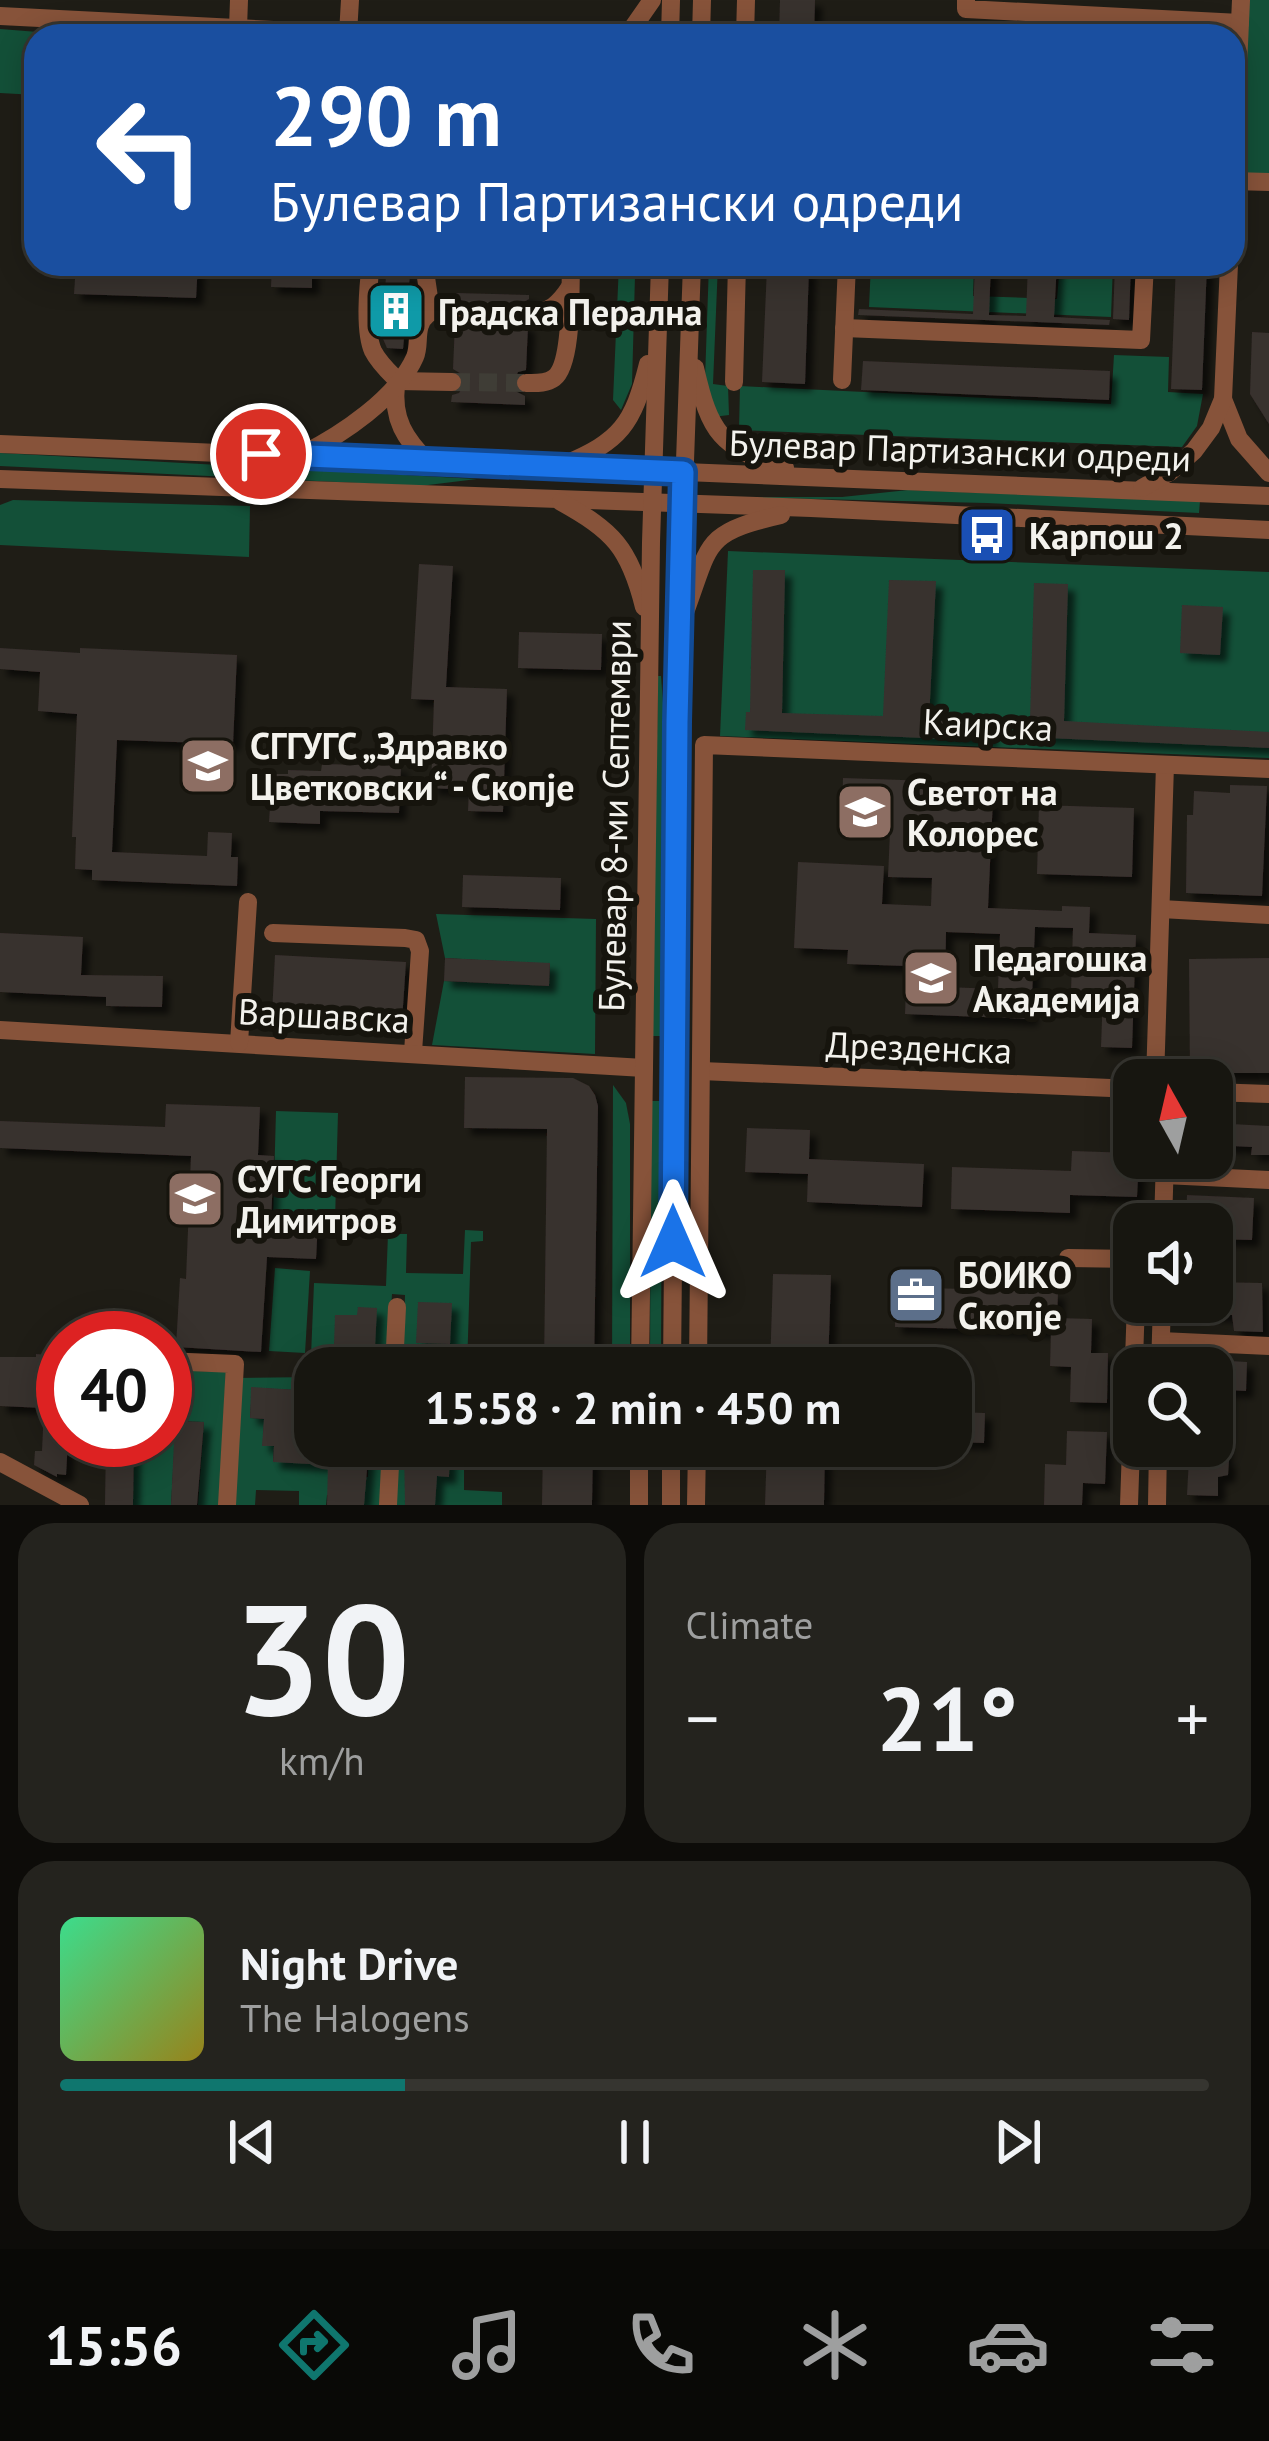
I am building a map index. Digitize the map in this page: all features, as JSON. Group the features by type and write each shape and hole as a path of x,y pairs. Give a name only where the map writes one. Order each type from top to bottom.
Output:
{"street":[{"path":"966,0 966,9 1118,24"},
{"path":"1224,24 1240,23 1241,0"},
{"path":"0,16 159,24"},
{"path":"371,276 370,341 397,383 400,428 428,462"},
{"path":"298,456 355,423 397,383 416,355 417,331 431,311 426,276"},
{"path":"526,383 547,381 562,369 570,276"},
{"name":"Булевар 8-ми Септември","path":"640,1347 659,276"},
{"name":"Булевар 8-ми Септември","path":"672,1347 679,630 692,276"},
{"path":"734,382 737,276"},
{"path":"842,380 846,276"},
{"path":"844,328 1142,340 1145,276"},
{"path":"1138,490 1170,472 1211,428 1223,399 1228,276"},
{"path":"529,313 552,309 570,287"},
{"path":"431,311 455,310"},
{"path":"557,468 614,439 628,422 657,325"},
{"path":"690,345 705,411 715,431 751,458 813,476"},
{"path":"397,383 452,382"},
{"path":"1223,399 1239,439 1269,473"},
{"name":"Булевар Партизански одреди","path":"4,441 1269,496"},
{"name":"Булевар Партизански одреди","path":"4,482 811,508 1269,530"},
{"path":"557,499 598,523 618,542 650,627"},
{"path":"679,630 703,559 714,542 727,530 746,523 811,508"},
{"name":"Каирска","path":"702,913 704,745 1269,769"},
{"path":"1156,1059 1166,765"},
{"path":"239,1043 248,902"},
{"path":"1161,909 1269,915"},
{"path":"676,914 702,913 698,1347"},
{"path":"273,933 416,940 420,951 413,1052"},
{"name":"Варшавска","path":"0,1030 644,1068"},
{"name":"Дрезденска","path":"701,1071 1113,1088"},
{"path":"1233,1093 1269,1094"},
{"path":"674,1116 701,1099"},
{"path":"1233,1176 1269,1180"},
{"path":"1068,1258 1113,1259"},
{"path":"395,1347 397,1307"},
{"path":"1129,1505 1135,1323"},
{"path":"1161,1323 1161,1347"},
{"path":"1161,1341 1269,1346"},
{"path":"192,1362 235,1364 227,1505"},
{"path":"0,1462 80,1505"},
{"path":"388,1505 390,1467"},
{"path":"639,1467 639,1505"},
{"path":"671,1467 671,1505"},
{"path":"696,1505 697,1467"},
{"path":"1157,1505 1158,1467"}],"green space":[{"path":"1241,0 1269,0 1269,182 1245,181 1245,24 1240,24"},
{"path":"0,29 24,31 24,94 0,93"},
{"path":"618,276 635,276 632,384 621,410 613,400"},
{"path":"709,276 718,276 713,384 728,386 729,415 713,417 705,379"},
{"path":"870,276 974,276 973,296 1057,299 1059,276 1113,276 1111,317 869,307"},
{"path":"1114,355 1169,357 1168,392 1203,394 1197,426 1182,447 739,430 740,386 1111,404"},
{"path":"0,453 477,479 420,486 0,466"},
{"path":"908,490 1200,501 1199,513 726,497 842,497"},
{"path":"13,500 250,506 249,557 0,545 0,505"},
{"path":"728,551 1269,572 1269,758 720,736"},
{"path":"658,676 666,744 663,1036 652,1036"},
{"path":"436,914 596,919 595,1054 432,1045 444,981 549,986 550,964 445,958"},
{"path":"613,1085 626,1103 630,1124 630,1347 612,1347"},
{"path":"651,1101 662,1101 661,1347 650,1347"},
{"path":"276,1111 338,1113 335,1221 273,1220"},
{"path":"465,1230 483,1231 483,1241 471,1242 468,1347 404,1347 405,1295 392,1294 388,1347 311,1347 314,1283 386,1286 388,1234 407,1234 406,1273 463,1274"},
{"path":"275,1268 310,1271 305,1347 294,1347 294,1352 269,1351"},
{"path":"192,1371 226,1372 219,1505 198,1505 204,1422 192,1422"},
{"path":"294,1377 294,1390 252,1388 250,1418 264,1419 263,1445 274,1446 273,1461 294,1462 294,1467 334,1467 342,1476 368,1477 368,1467 382,1467 380,1505 364,1505 364,1496 327,1495 326,1505 299,1505 299,1491 256,1490 255,1505 235,1505 234,1378"},
{"path":"134,1467 173,1467 171,1505 133,1505"},
{"path":"398,1467 464,1467 464,1490 502,1492 502,1505 396,1505"}],"building":[{"path":"780,0 815,0 814,24 779,24"},
{"path":"75,276 197,276 196,298 74,294"},
{"path":"271,276 312,276 312,288 271,287"},
{"name":"Градска Перална","path":"386,276 410,276 403,349 387,348 383,339"},
{"path":"767,276 809,276 805,384 762,382"},
{"path":"975,276 991,276 989,315 1026,316 1028,276 1056,276 1054,317 1110,320 1109,325 858,315 859,309 973,314"},
{"path":"1115,276 1131,276 1129,320 1113,319"},
{"path":"1176,276 1207,276 1202,390 1171,389"},
{"path":"456,293 529,295 515,313 517,321 528,326 526,370 518,372 513,382 515,391 525,396 525,405 451,402 465,383 463,375 453,369 455,323 468,311"},
{"path":"1252,332 1269,333 1269,424 1250,394"},
{"path":"863,361 1110,371 1109,400 861,390"},
{"path":"419,564 453,566 446,687 507,689 503,812 468,811 469,790 431,788 434,700 411,699"},
{"path":"753,570 785,570 782,713 883,716 889,580 936,581 929,720 991,722 991,741 745,730 746,712 750,712"},
{"path":"1034,583 1068,584 1064,721 1269,732 1269,748 1026,737"},
{"path":"1182,605 1223,607 1220,655 1180,653"},
{"path":"519,632 602,634 601,670 518,668"},
{"path":"0,648 237,655 233,744 117,740 112,852 207,856 208,832 232,833 231,857 238,857 237,886 92,880 92,870 75,869 77,714 38,711 40,672 0,669"},
{"path":"322,764 401,766 399,813 320,811 320,824 269,822 272,774 321,771"},
{"path":"843,778 932,781 931,795 993,798 988,908 1062,911 1062,906 1090,907 1089,933 1136,935 1132,1048 1101,1047 1103,993 1071,992 1073,928 1035,927 1031,1019 905,1014 907,966 847,964 848,950 794,948 798,862 884,866 882,904 931,906 932,878 888,877 891,809 842,807","holes":["946,932 1000,934 998,989 945,987"]},
{"path":"1230,785 1267,786 1262,896 1186,893 1187,815 1193,815 1194,791 1230,793"},
{"path":"1039,805 1134,808 1132,877 1037,874"},
{"path":"463,875 561,878 560,910 462,907"},
{"path":"0,933 83,937 81,975 163,976 162,1007 106,1006 106,997 0,992"},
{"path":"275,955 406,962 402,1021 272,1014"},
{"path":"445,958 550,963 549,986 444,981"},
{"path":"1269,958 1269,1073 1233,1073 1233,1059 1190,1059 1189,959"},
{"path":"465,1077 573,1078 595,1095 594,1347 544,1347 547,1129 464,1128"},
{"path":"166,1104 260,1107 258,1155 274,1156 271,1221 318,1222 316,1259 267,1257 261,1352 192,1348 192,1311 178,1311 180,1278 186,1279 191,1156 0,1148 0,1121 165,1127"},
{"path":"1233,1124 1269,1126 1269,1155 1251,1155 1252,1147 1233,1146"},
{"path":"747,1128 810,1130 809,1159 924,1164 922,1207 807,1202 808,1174 745,1172"},
{"path":"1072,1151 1113,1152 1113,1179 1138,1179 1137,1197 1070,1195 1070,1213 951,1209 952,1167 1071,1171"},
{"path":"1187,1195 1254,1198 1252,1240 1233,1240 1233,1203 1187,1203"},
{"path":"773,1274 831,1275 829,1347 771,1347"},
{"path":"1233,1282 1262,1283 1263,1332 1234,1331"},
{"path":"896,1287 1058,1292 1057,1318 1092,1319 1091,1353 1108,1353 1107,1403 1070,1402 1071,1367 1050,1366 1051,1331 895,1327"},
{"path":"418,1302 452,1303 450,1344 416,1343"},
{"path":"358,1307 377,1308 375,1347 334,1346 335,1315 357,1315"},
{"path":"0,1357 36,1357 36,1408 0,1406"},
{"path":"1233,1361 1247,1362 1246,1391 1233,1390"},
{"path":"251,1387 294,1390 294,1463 273,1462 274,1446 262,1446 264,1419 250,1418"},
{"path":"972,1413 985,1413 984,1443 972,1443"},
{"path":"192,1422 204,1422 197,1505 171,1505 173,1467 192,1467"},
{"path":"1067,1431 1107,1432 1105,1484 1083,1483 1082,1505 1044,1505 1045,1464 1066,1465"},
{"path":"38,1467 66,1467 66,1475 57,1477"},
{"path":"106,1467 134,1467 133,1505 105,1505"},
{"path":"328,1467 367,1467 364,1505 327,1505"},
{"path":"404,1467 449,1467 449,1477 437,1476 435,1505 405,1505"},
{"path":"543,1467 593,1467 592,1505 542,1505"},
{"path":"766,1467 825,1467 824,1505 765,1505"},
{"path":"1189,1467 1229,1467 1228,1475 1218,1477 1218,1496 1187,1495"}],"tunnel":[{"path":"455,310 528,313"},
{"path":"452,382 526,383"}],"place":[{"name":"Градска Перална","path":"396,311"},
{"name":"Карпош 2","path":"987,535"},
{"name":"СГГУГС „Здравко Цветковски“ - Скопје","path":"208,766"},
{"name":"Светот на Колорес","path":"865,812"},
{"name":"Педагошка Академија","path":"931,978"},
{"name":"СУГС Георги Димитров","path":"195,1199"},
{"name":"БОИКО Скопје","path":"916,1295"}],"route":[{"path":"261,454 683,472 673,1242"}]}
